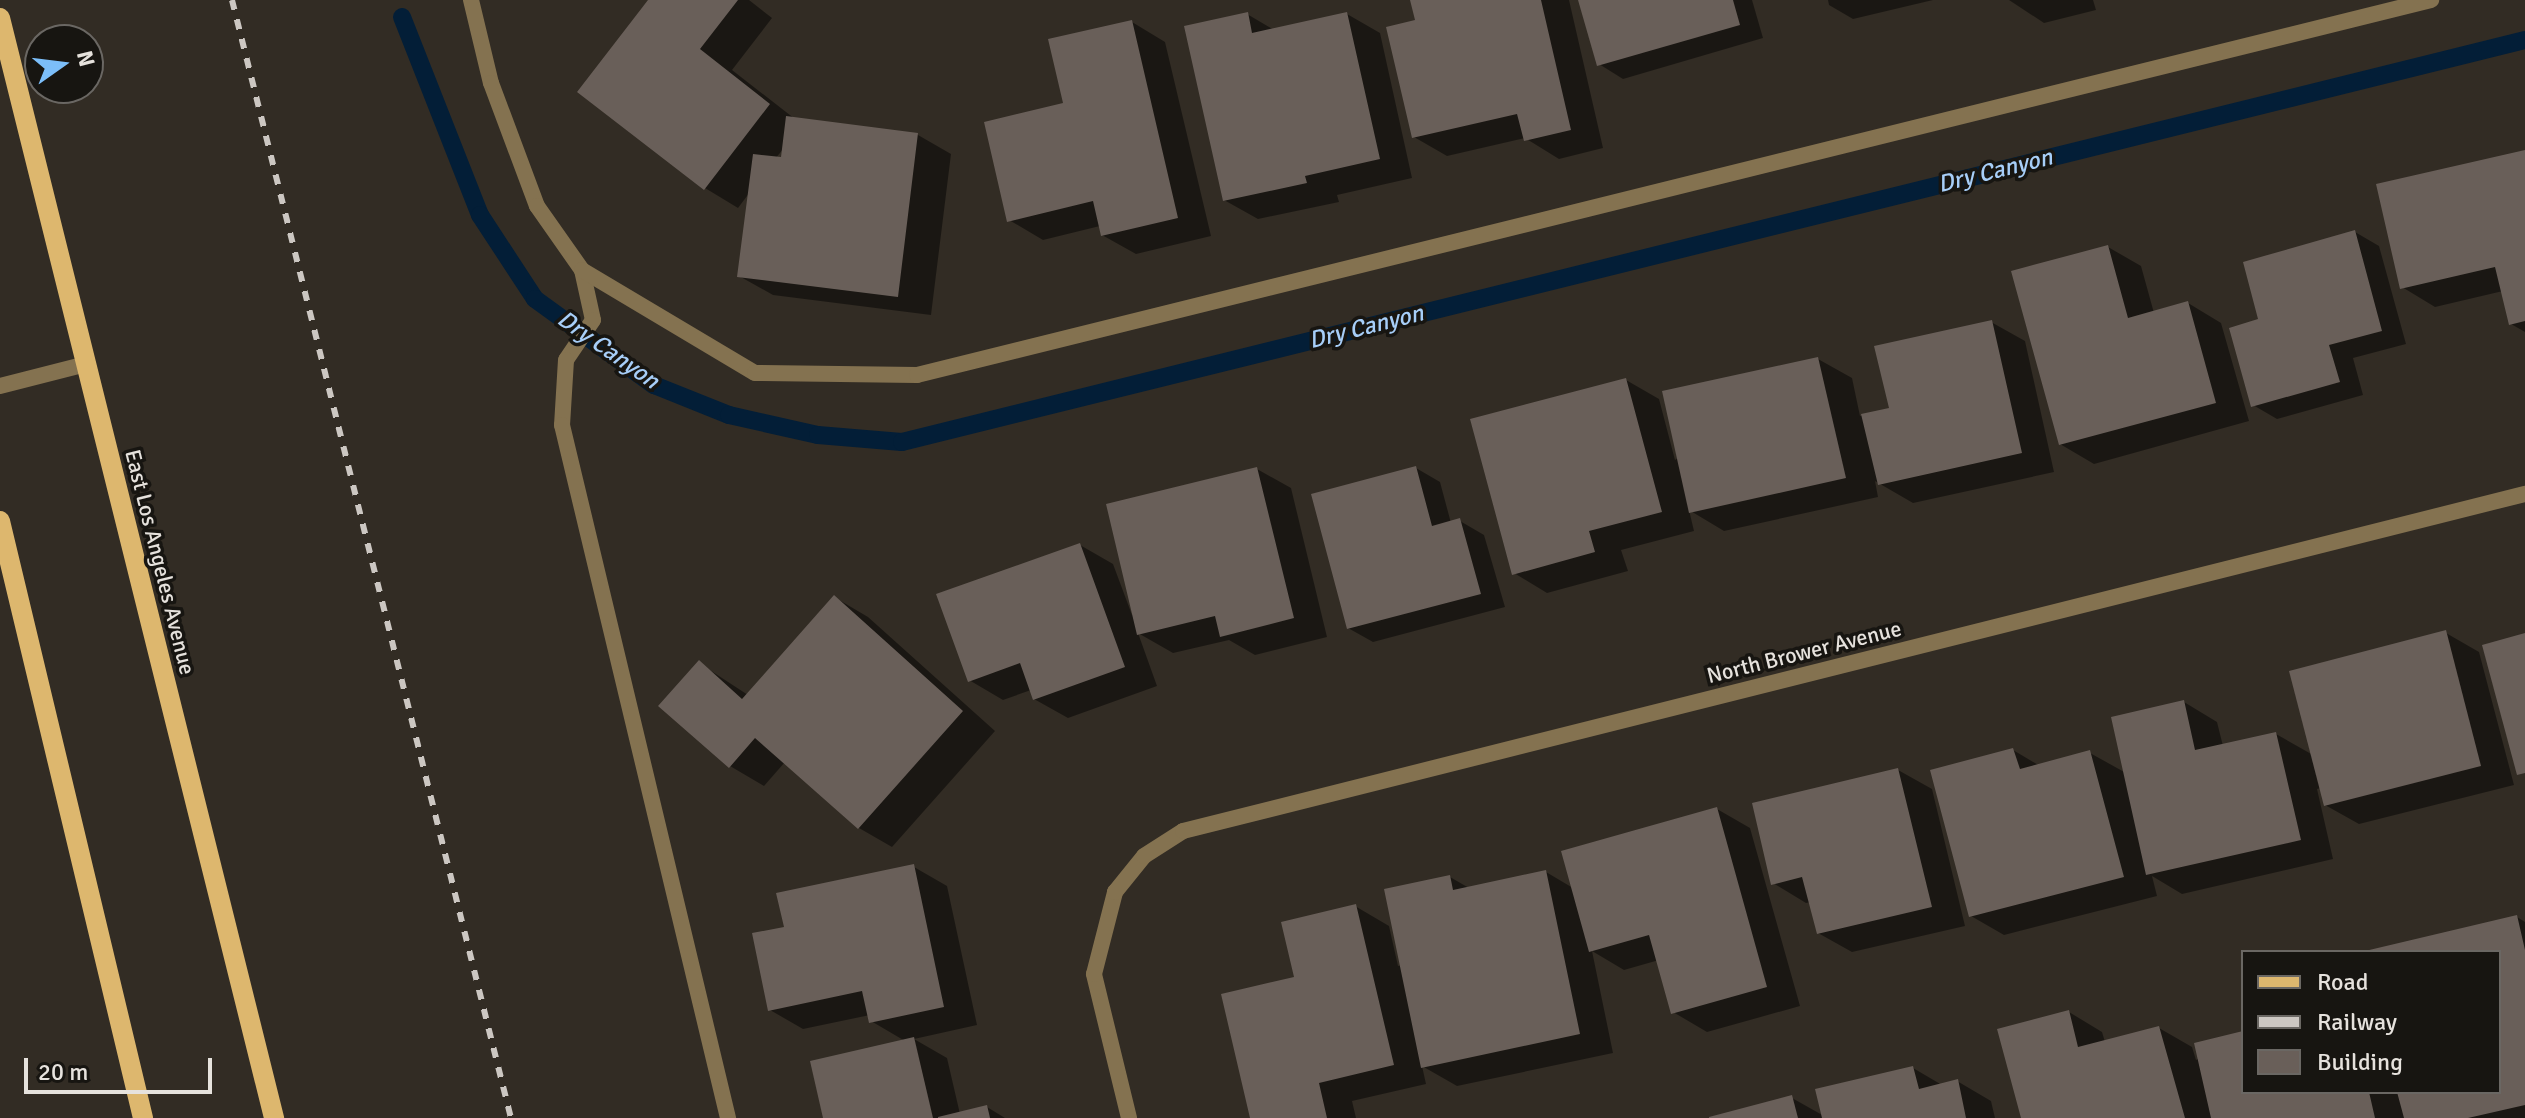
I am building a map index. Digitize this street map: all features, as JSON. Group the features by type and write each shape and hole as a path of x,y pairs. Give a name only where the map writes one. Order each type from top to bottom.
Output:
{"main road":[{"name":"East Los Angeles Avenue","path":"0,18 274,1118"},
{"path":"0,521 143,1118"}],"street":[{"path":"471,0 491,83 537,206 582,270 593,320 566,360 562,425 728,1118"},
{"path":"582,270 755,373 917,375 2431,0"},
{"path":"0,386 86,364"},
{"name":"North Brower Avenue","path":"1129,1118 1094,974 1115,892 1144,856 1183,831 2525,494"}],"building":[{"path":"648,0 738,0 700,49 770,104 704,190 577,92"},
{"path":"1410,0 1541,0 1571,130 1524,141 1517,114 1412,138 1386,27 1415,20"},
{"path":"1578,0 1733,0 1740,25 1597,66"},
{"path":"1248,12 1252,33 1347,12 1380,159 1305,176 1307,183 1223,201 1184,26"},
{"path":"1132,20 1178,218 1101,236 1093,201 1007,222 984,122 1063,103 1048,39"},
{"path":"786,116 918,133 898,297 737,277 753,154 781,157"},
{"path":"2525,150 2525,321 2509,325 2495,267 2400,289 2376,184"},
{"path":"2355,230 2382,331 2329,345 2340,382 2251,407 2229,328 2258,319 2243,262"},
{"path":"2108,245 2128,318 2188,301 2216,403 2059,445 2011,271"},
{"path":"1992,320 2022,453 1878,485 1861,414 1889,408 1874,346"},
{"path":"1818,357 1846,478 1689,513 1662,391"},
{"path":"1626,378 1662,512 1589,531 1595,552 1512,575 1470,419"},
{"path":"1416,466 1432,526 1460,518 1481,594 1347,629 1311,494"},
{"path":"1257,467 1294,618 1220,637 1215,616 1137,635 1106,504"},
{"path":"1080,543 1125,667 1033,700 1020,663 968,682 936,594"},
{"path":"834,595 963,711 858,829 755,738 729,768 658,706 699,660 742,699"},
{"path":"2446,630 2481,766 2324,806 2289,671"},
{"path":"2525,633 2525,773 2517,775 2482,645"},
{"path":"2184,700 2195,750 2276,732 2301,840 2146,875 2111,717"},
{"path":"2013,748 2020,769 2090,750 2124,877 1969,917 1930,770"},
{"path":"1898,768 1932,907 1817,934 1802,877 1771,885 1752,803"},
{"path":"1717,807 1767,987 1671,1014 1649,935 1589,952 1561,851"},
{"path":"914,864 944,1007 869,1023 862,991 768,1011 752,933 784,927 776,893"},
{"path":"1546,870 1580,1034 1421,1068 1384,889 1450,875 1453,890"},
{"path":"1356,904 1394,1065 1319,1083 1327,1118 1250,1118 1221,994 1294,977 1281,922"},
{"path":"2517,915 2525,950 2525,1105 2468,1118 2404,1118 2398,1094 2501,1094 2501,950 2369,950"},
{"path":"2069,1010 2078,1047 2159,1026 2185,1118 2021,1118 1997,1029"},
{"path":"2241,1031 2241,1094 2369,1094 2375,1118 2211,1118 2194,1043"},
{"path":"914,1037 933,1118 823,1118 810,1061"},
{"path":"1913,1066 1919,1089 1958,1079 1966,1118 1822,1118 1815,1089"},
{"path":"1792,1095 1798,1118 1709,1118 1709,1117"},
{"path":"987,1105 990,1118 938,1118 938,1117"}],"waterway":[{"name":"Dry Canyon","path":"402,17 480,215 535,299 654,385 729,415 818,435 902,442 2525,40"}],"railway":[{"path":"232,0 511,1118"}]}
